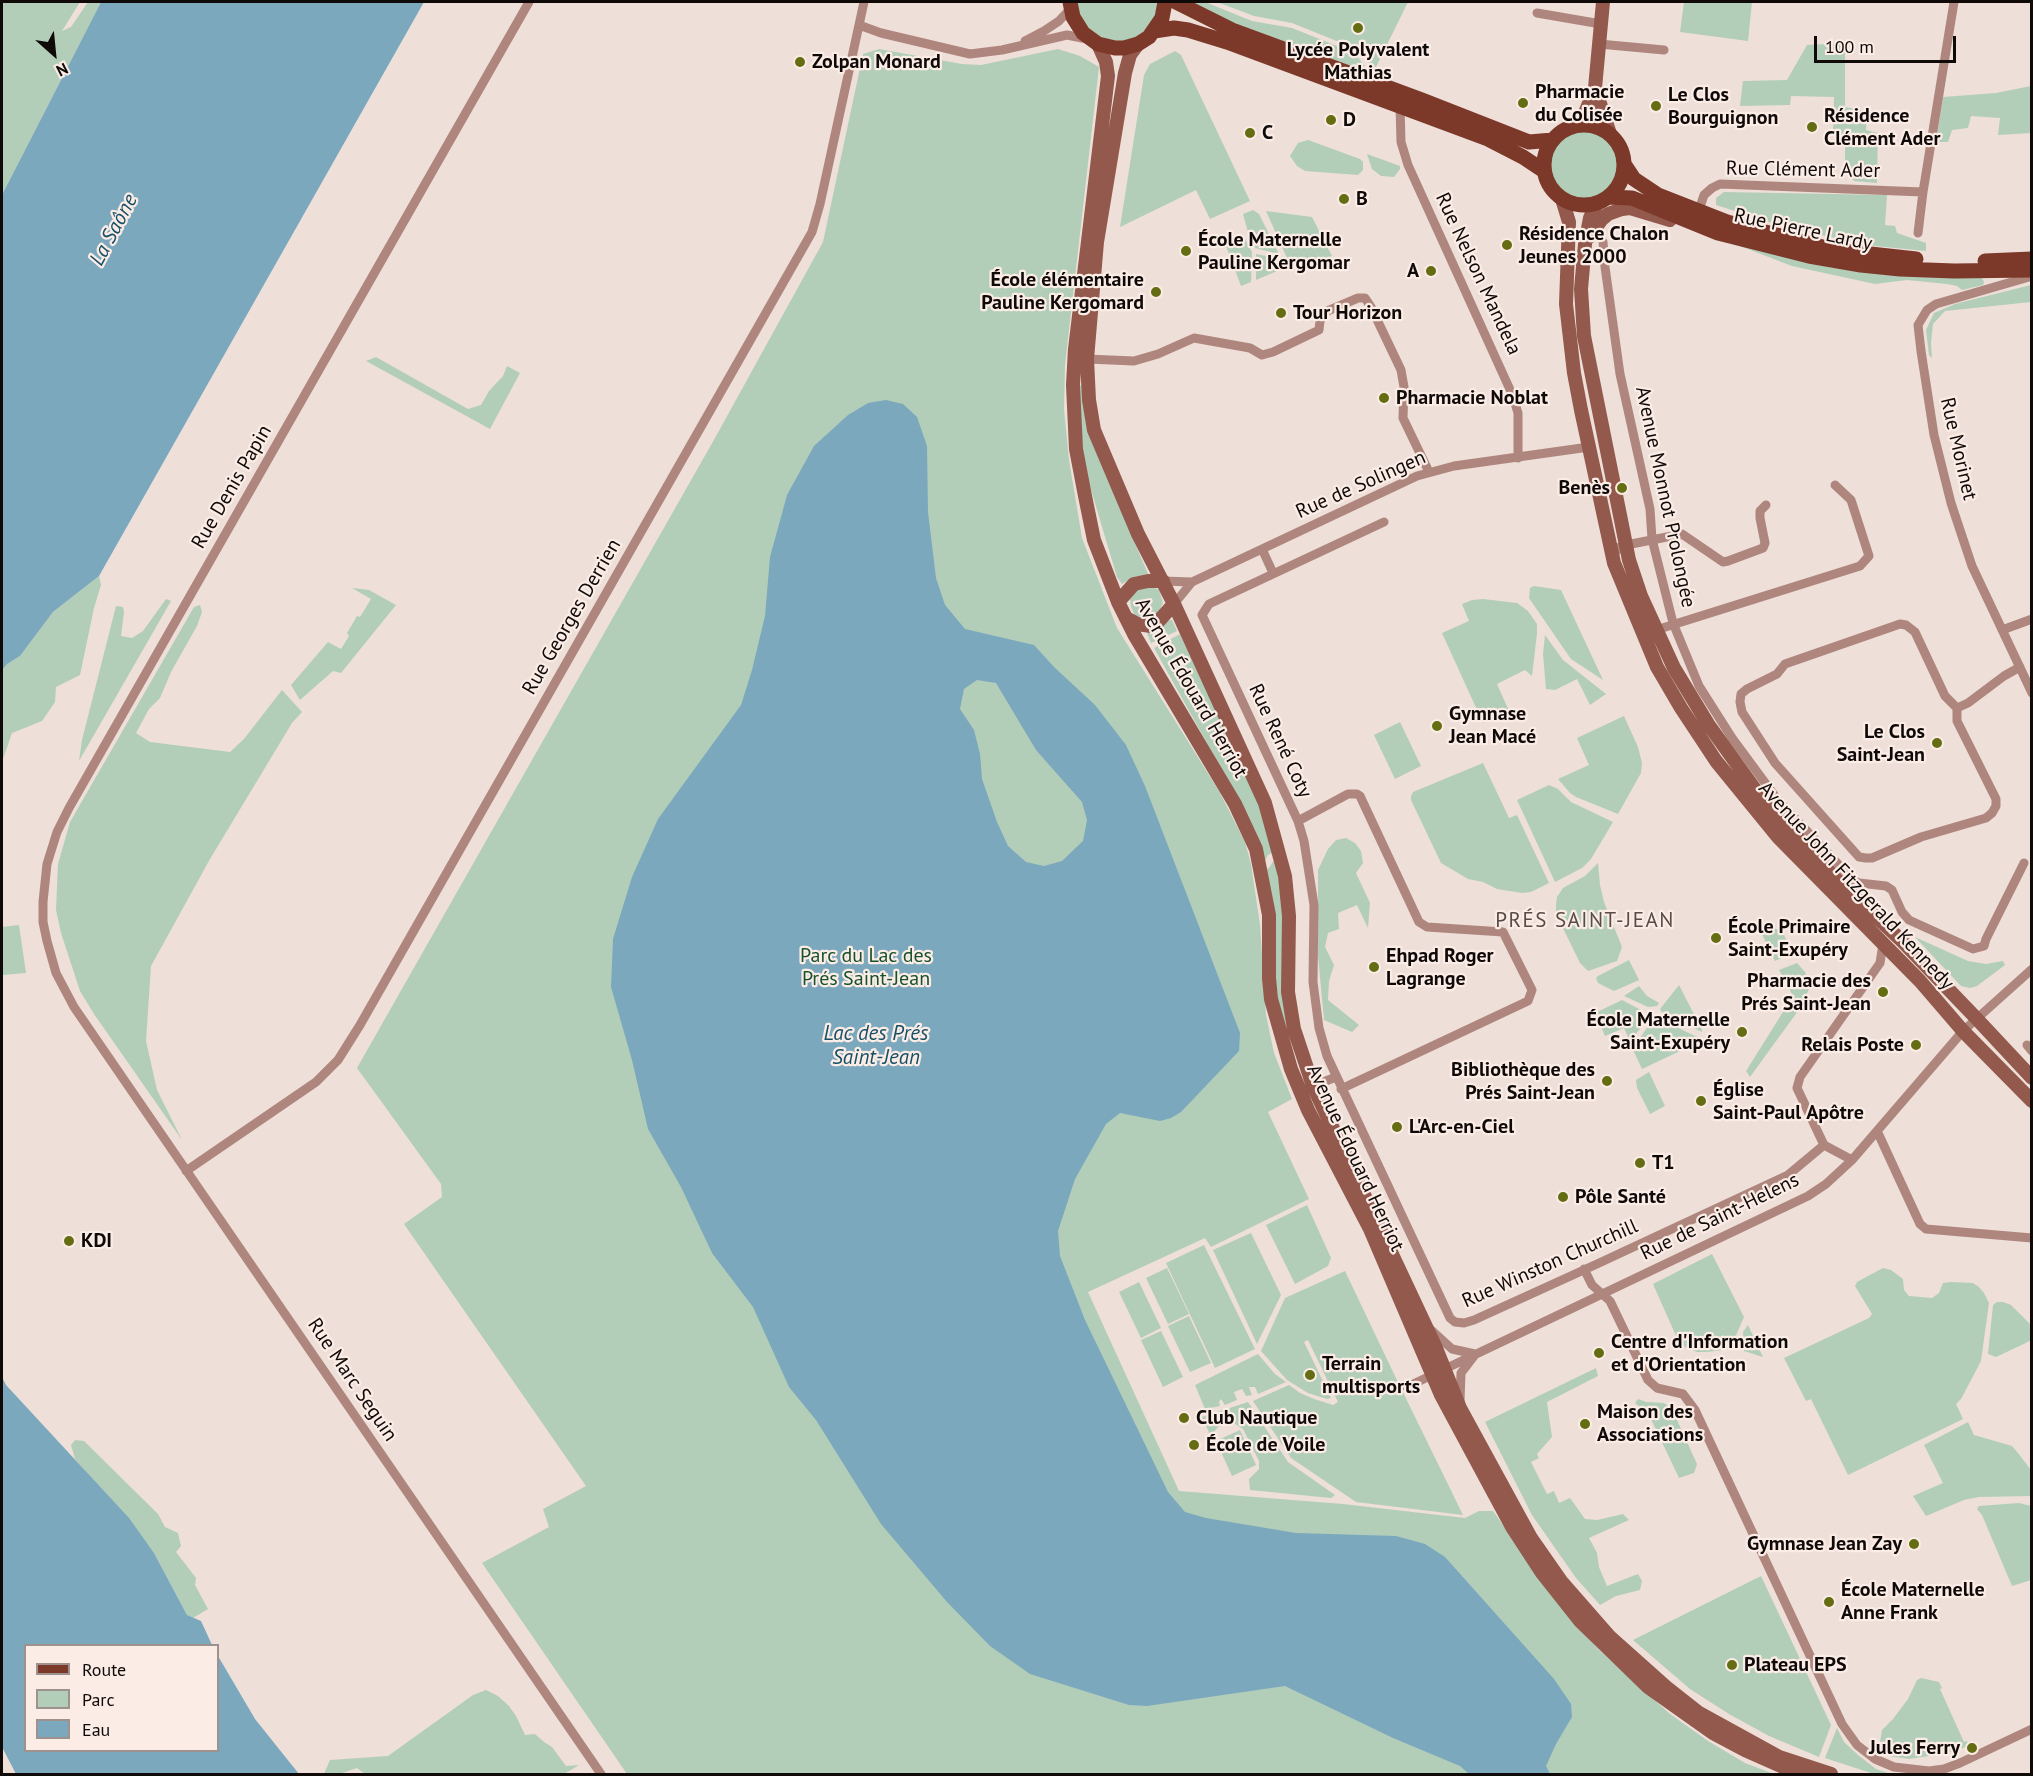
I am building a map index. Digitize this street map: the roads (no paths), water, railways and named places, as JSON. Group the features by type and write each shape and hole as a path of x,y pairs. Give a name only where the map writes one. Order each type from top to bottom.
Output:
{"main road":[{"path":"1071,5 1077,24 1095,42 1115,48 1138,44 1154,31 1162,18 1165,2"},
{"path":"1176,2 1232,30 1529,142 1553,140"},
{"path":"1571,127 1596,126 1610,134 1618,143 1624,164 1619,185 1603,200 1576,204 1562,199 1550,186 1544,171 1547,149 1561,132 1571,127 1585,113 1595,88 1603,2"},
{"path":"1154,31 1174,28 1201,33 1400,105 1488,140 1523,157 1544,171"},
{"name":"Avenue Édouard Herriot","path":"1095,42 1106,62 1108,76 1075,349 1076,449 1094,540 1118,602 1135,636 1210,759 1256,849 1269,915 1271,999 1291,1070 1308,1110 1370,1229 1438,1372 1531,1538 1561,1581 1610,1637 1699,1713 1779,1757 1831,1774"},
{"name":"Avenue Édouard Herriot","path":"1138,44 1130,55 1125,73 1097,242 1087,359 1089,400 1094,430 1138,534 1174,604 1265,803 1285,876 1288,916 1288,992 1294,1029 1313,1086 1425,1325 1438,1372 1458,1429 1512,1527 1542,1573 1580,1621 1648,1687 1713,1733 1799,1774"},
{"path":"1595,88 1610,134"},
{"name":"Rue Pierre Lardy","path":"1624,164 1640,184 1698,213 1834,250 1899,258 1953,261 2031,259"},
{"name":"Rue Pierre Lardy","path":"1603,200 1632,198 1718,233 1809,256 1861,265 1954,272 2031,270"},
{"name":"Avenue John Fitzgerald Kennedy","path":"1562,199 1569,222 1566,304 1574,373 1608,534 1620,548 1634,576 1674,668 1703,716 1762,799 1838,880 1902,941 1977,1018 2031,1078"},
{"name":"Avenue John Fitzgerald Kennedy","path":"1603,200 1590,218 1585,244 1581,289 1584,336 1620,548 1614,563 1652,657 1696,733 1778,837 2031,1101"},
{"path":"1585,244 1608,214 1630,208 1718,233"},
{"path":"1118,602 1134,584 1162,581"},
{"path":"1126,618 1137,624 1151,626 1156,624 1174,604"}],"street":[{"name":"Rue Denis Papin","path":"74,1007 50,957 43,922 47,864 57,832 529,2"},
{"name":"Rue Georges Derrien","path":"186,1171 316,1082 338,1060 360,1025 812,232 864,2"},
{"path":"1918,233 1954,2"},
{"path":"1002,50 1044,32 1059,21 1071,5"},
{"path":"1537,13 1601,24"},
{"path":"859,26 970,54 1002,50 1067,35 1095,42"},
{"path":"1599,44 1664,50"},
{"name":"Rue Nelson Mandela","path":"1400,105 1401,142 1408,165 1512,394 1518,412 1518,458"},
{"name":"Rue Clément Ader","path":"1698,213 1704,195 1720,184 1923,192"},
{"name":"Avenue Monnot Prolongée","path":"1603,242 1620,374 1650,509 1652,540 1673,623 1699,686 1732,738 1777,799 1853,880 1892,890 1902,912 1909,920 1973,949 1984,946 2024,863"},
{"name":"Rue Morinet","path":"2031,276 1936,304 1927,310 1918,325 1934,435 1946,485 1972,566 2031,693"},
{"path":"1087,359 1134,361 1158,354 1194,338 1250,348 1262,355 1319,330 1320,321 1325,312 1358,298 1365,298 1401,370 1404,387 1403,418 1429,472"},
{"name":"Rue de Solingen","path":"1174,604 1192,582 1388,488 1429,472 1454,466 1589,447"},
{"path":"1656,630 1860,566 1869,556 1851,500 1835,485"},
{"path":"1620,548 1682,534 1723,562 1728,561 1763,548 1765,543 1760,511 1766,505"},
{"name":"Rue René Coty","path":"1341,1089 1322,1041 1316,1007 1313,982 1314,905 1304,841 1298,821 1202,615 1209,604 1383,522"},
{"path":"1262,549 1273,573"},
{"name":"Rue de Solingen","path":"1162,581 1192,582"},
{"path":"2002,630 2031,619"},
{"path":"1900,624 1906,625 1915,632 1945,696 1957,708 1958,721 1996,799 1996,806 1992,813 1986,818 1921,837 1872,858 1866,858 1859,857 1775,763 1742,712 1740,702 1742,694 1747,689 1777,674 1785,664 1900,624"},
{"path":"1957,708 1968,703 2020,667"},
{"path":"1298,821 1348,795 1357,794 1419,922 1427,927 1503,933 1532,990 1528,1001 1341,1089"},
{"path":"1852,1160 1824,1145 1797,1088 1800,1077 1880,963 1883,944"},
{"name":"Rue de Saint-Helens","path":"1407,1387 1808,1196 1826,1184 1878,1132 1963,1031 2031,969"},
{"name":"Rue Marc Seguin","path":"74,1007 601,1774"},
{"path":"1313,1086 1336,1077"},
{"name":"Rue Winston Churchill","path":"1341,1089 1450,1318 1455,1322 1464,1323 1474,1320 1788,1175 1824,1145"},
{"path":"1878,1132 1920,1224 1926,1229 2031,1238"},
{"path":"1584,1269 1592,1285 1610,1301 1642,1370 1652,1384 1657,1388 1683,1394 1695,1410 1842,1724 1857,1745 1875,1759 1894,1767 1929,1771 1944,1769 1960,1763 2031,1729"},
{"name":"Avenue Édouard Herriot","path":"1425,1325 1452,1349 1476,1354"},
{"path":"1460,1408 1461,1373 1476,1354"}],"water":[{"name":"La Saône","path":"101,2 424,2 99,576 53,612 20,656 2,670 3,193"},
{"name":"Lac des Prés Saint-Jean","path":"886,400 903,404 917,417 927,446 928,512 936,578 945,605 965,629 1034,645 1095,705 1126,745 1145,786 1240,1033 1239,1051 1181,1112 1160,1121 1120,1113 1106,1124 1075,1179 1058,1231 1060,1256 1085,1320 1168,1492 1185,1512 1206,1518 1296,1533 1396,1536 1425,1544 1445,1557 1554,1679 1571,1704 1572,1717 1546,1766 1550,1774 1469,1774 1460,1766 1393,1738 1285,1686 1147,1706 1129,1705 1030,1674 990,1646 947,1602 881,1524 816,1420 789,1387 753,1307 712,1253 681,1187 648,1129 632,1060 611,987 613,939 632,877 658,819 741,705 765,616 770,557 787,495 814,446 848,415 868,403","holes":["977,680 996,683 1036,750 1082,802 1087,820 1083,841 1062,861 1044,866 1026,862 1008,846 997,822 982,779 980,754 974,730 960,709 964,689"]},
{"path":"2,1377 6,1385 129,1518 154,1553 187,1615 201,1621 212,1644 24,1644 24,1752 219,1752 219,1658 255,1719 299,1774 16,1774 2,1747"}],"place":[{"name":"Lycée Polyvalent Mathias","path":"1358,28"},
{"name":"Zolpan Monard","path":"800,62"},
{"name":"Pharmacie du Colisée","path":"1523,103"},
{"name":"Le Clos Bourguignon","path":"1656,106"},
{"name":"D","path":"1331,120"},
{"name":"Résidence Clément Ader","path":"1812,127"},
{"name":"C","path":"1250,133"},
{"name":"B","path":"1344,199"},
{"name":"Résidence Chalon Jeunes 2000","path":"1507,245"},
{"name":"École Maternelle Pauline Kergomar","path":"1186,251"},
{"name":"A","path":"1431,271"},
{"name":"École élémentaire Pauline Kergomard","path":"1156,292"},
{"name":"Tour Horizon","path":"1281,313"},
{"name":"Pharmacie Noblat","path":"1384,398"},
{"name":"Benès","path":"1622,488"},
{"name":"Gymnase Jean Macé","path":"1437,726"},
{"name":"Le Clos Saint-Jean","path":"1937,743"},
{"name":"École Primaire Saint-Exupéry","path":"1716,938"},
{"name":"Ehpad Roger Lagrange","path":"1374,967"},
{"name":"Pharmacie des Prés Saint-Jean","path":"1883,992"},
{"name":"École Maternelle Saint-Exupéry","path":"1742,1032"},
{"name":"Relais Poste","path":"1916,1045"},
{"name":"Bibliothèque des Prés Saint-Jean","path":"1607,1081"},
{"name":"Église Saint-Paul Apôtre","path":"1701,1101"},
{"name":"L'Arc-en-Ciel","path":"1397,1127"},
{"name":"T1","path":"1640,1163"},
{"name":"Pôle Santé","path":"1563,1197"},
{"name":"KDI","path":"69,1241"},
{"name":"Centre d'Information et d'Orientation","path":"1599,1353"},
{"name":"Terrain multisports","path":"1310,1375"},
{"name":"Club Nautique","path":"1184,1418"},
{"name":"Maison des Associations","path":"1585,1424"},
{"name":"École de Voile","path":"1194,1445"},
{"name":"Gymnase Jean Zay","path":"1914,1544"},
{"name":"École Maternelle Anne Frank","path":"1829,1602"},
{"name":"Plateau EPS","path":"1732,1665"},
{"name":"Jules Ferry","path":"1972,1748"}],"district":[{"name":"PRÉS SAINT-JEAN","path":"1585,921"}],"park label":[{"name":"Parc du Lac des Prés Saint-Jean","path":"866,968"}]}
